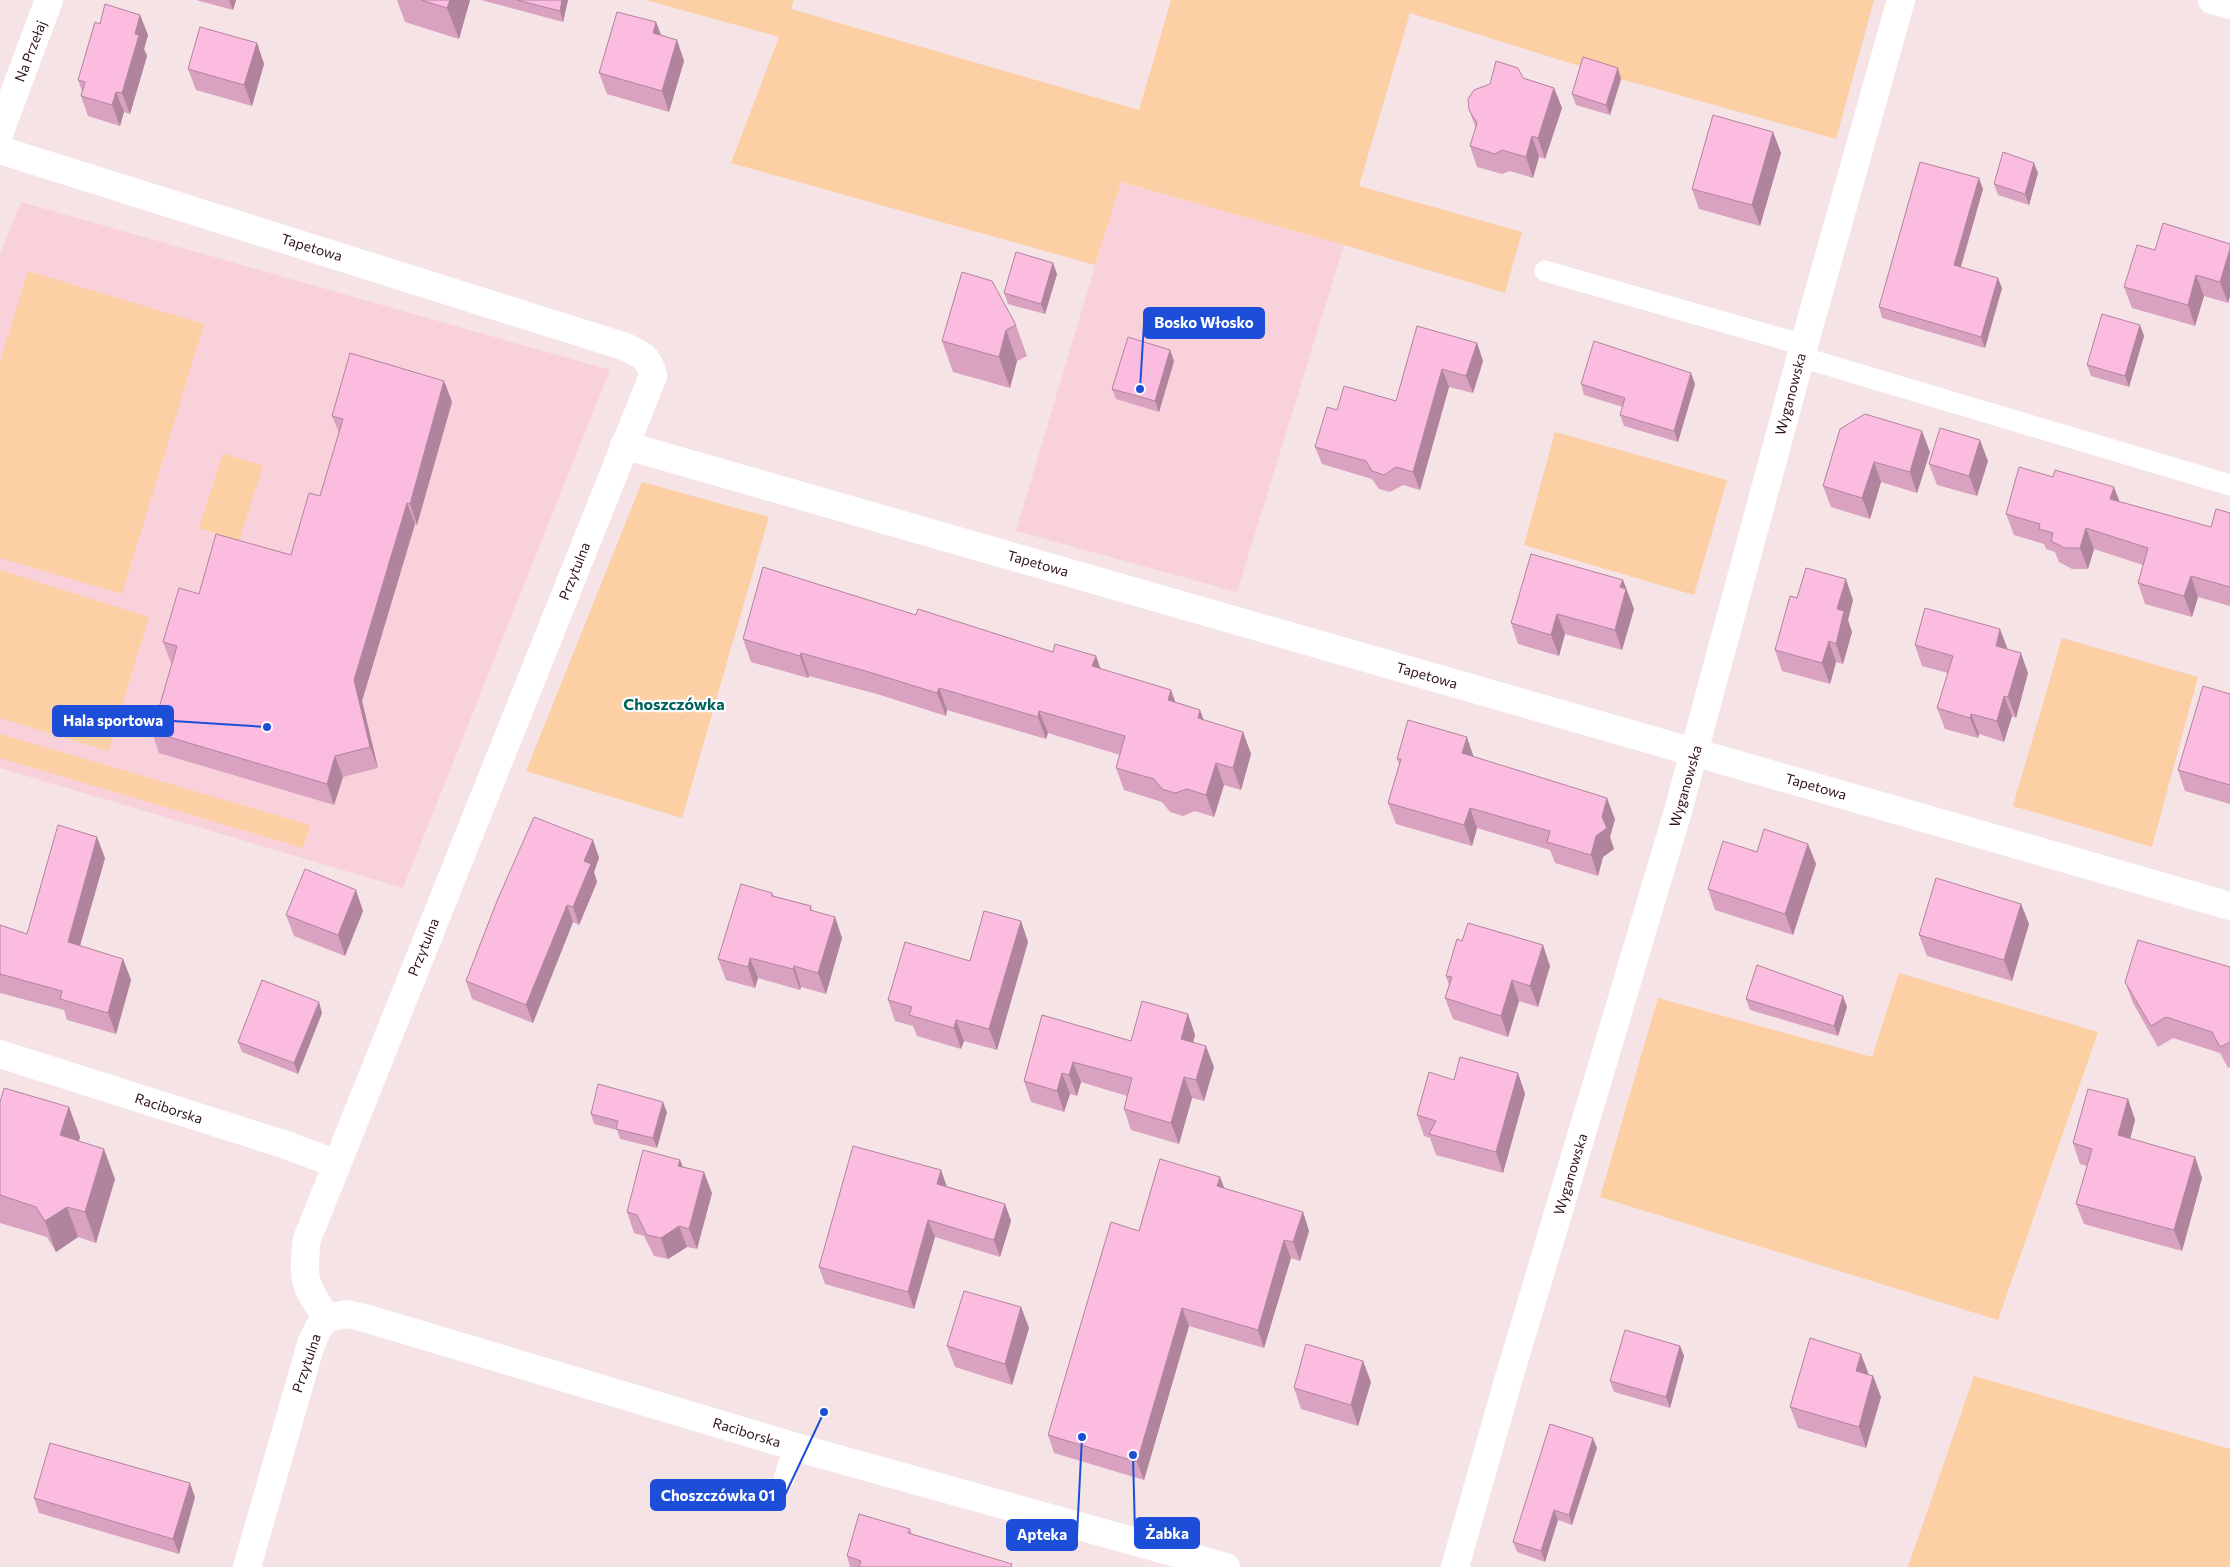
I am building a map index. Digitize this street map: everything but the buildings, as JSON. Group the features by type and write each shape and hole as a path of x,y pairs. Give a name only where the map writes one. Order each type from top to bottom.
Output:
{"street":[{"name":"Na Przełaj","path":"0,131 49,0"},
{"name":"Wyganowska","path":"1455,1567 1510,1372 1695,751 1802,351 1901,0"},
{"path":"2212,0 2230,6"},
{"name":"Tapetowa","path":"0,150 623,346"},
{"name":"Przytulna","path":"246,1567 311,1344 319,1327 327,1318 308,1291 304,1266 307,1239 624,445 654,376 651,364 642,355 623,346"},
{"name":"Tapetowa","path":"624,445 2230,906"},
{"name":"Raciborska","path":"0,1054 283,1144 337,1164"},
{"name":"Raciborska","path":"327,1318 347,1314 368,1319 794,1446 1226,1567"}],"lane":[{"path":"1545,271 2230,485"},
{"path":"784,1479 794,1446"}],"shaded area":[{"path":"646,0 794,0 791,9 1139,110 1171,0 1874,0 1836,139 1621,79 1410,13 1359,186 1522,232 1505,293 1121,182 1095,265 731,163 779,37"},
{"path":"1120,182 1344,245 1237,592 1016,531"},
{"path":"21,202 610,370 403,888 0,768 0,255"},
{"path":"28,271 204,324 122,594 0,558 0,362"},
{"path":"1555,432 1727,480 1694,595 1524,545"},
{"path":"223,453 263,466 239,541 199,528"},
{"path":"642,482 769,517 682,818 526,771"},
{"path":"0,570 149,617 108,751 0,718"},
{"path":"2062,638 2198,677 2152,847 2013,806"},
{"path":"0,734 310,825 303,848 0,758"},
{"path":"1899,973 2098,1032 1998,1320 1600,1197 1658,998 1872,1057"},
{"path":"1974,1376 2230,1449 2230,1567 1908,1567"}],"place":[{"name":"Bosko Włosko","path":"1140,389"},
{"name":"Hala sportowa","path":"267,727"},
{"name":"Choszczówka 01","path":"824,1412"},
{"name":"Apteka","path":"1082,1437"},
{"name":"Żabka","path":"1133,1455"}],"district":[{"name":"Choszczówka","path":"674,703"}]}
